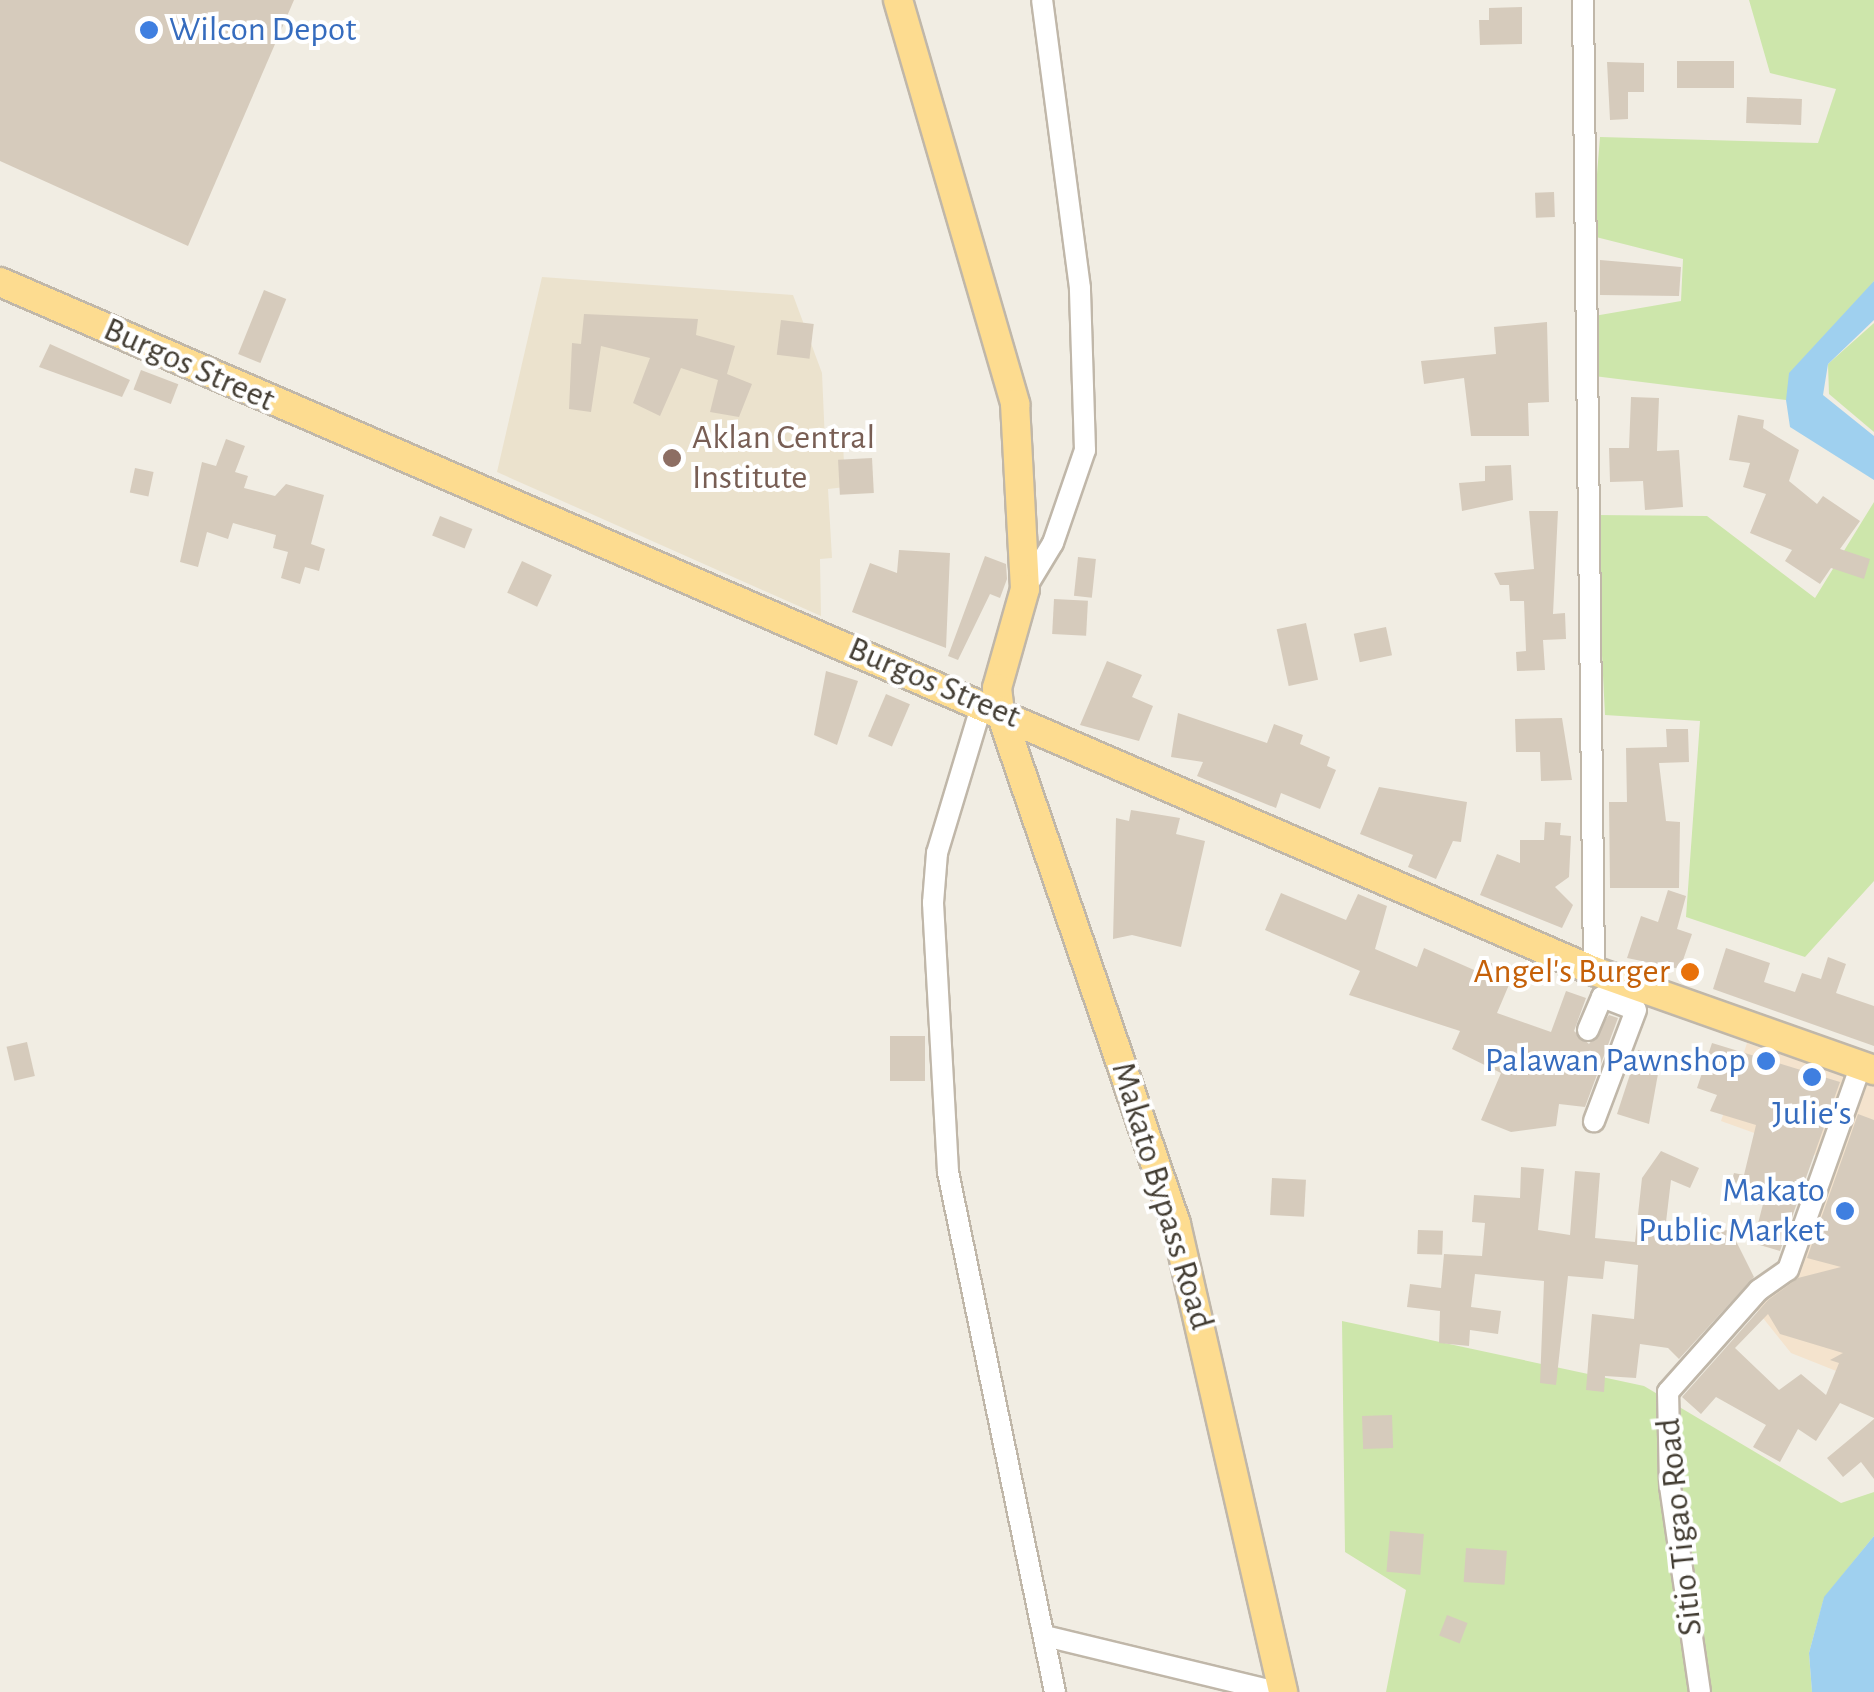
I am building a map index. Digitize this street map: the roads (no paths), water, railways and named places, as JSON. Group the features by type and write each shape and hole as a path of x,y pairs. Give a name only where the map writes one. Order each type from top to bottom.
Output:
{"main road":[{"path":"898,0 1006,357 1020,438 1025,589 991,707"},
{"name":"Burgos Street","path":"0,282 991,707 1594,971 1619,991 1867,1067"},
{"name":"Makato Bypass Road","path":"991,707 1176,1224 1212,1357 1280,1692"}],"street":[{"path":"1025,589 1053,543 1085,450 1080,288 1042,0"},
{"path":"1583,0 1594,971"},
{"path":"991,707 936,854 932,904 948,1172 1055,1692"},
{"path":"1588,1030 1599,999 1619,991 1637,1016 1594,1122"},
{"name":"Sitio Tigao Road","path":"1700,1692 1670,1486 1668,1392 1759,1290 1788,1270 1867,1067"},
{"path":"1045,1636 1280,1692"}],"water":[{"path":"1874,281 1874,320 1828,364 1823,395 1874,436 1874,480 1790,427 1786,400 1789,373"},
{"path":"1874,1536 1874,1692 1812,1692 1809,1653 1824,1597"}],"place":[{"name":"Wilcon Depot","path":"149,30"},
{"name":"Aklan Central Institute","path":"672,458"},
{"name":"Angel's Burger","path":"1690,972"},
{"name":"Palawan Pawnshop","path":"1766,1061"},
{"name":"Julie's","path":"1812,1077"},
{"name":"Makato Public Market","path":"1845,1211"}]}
